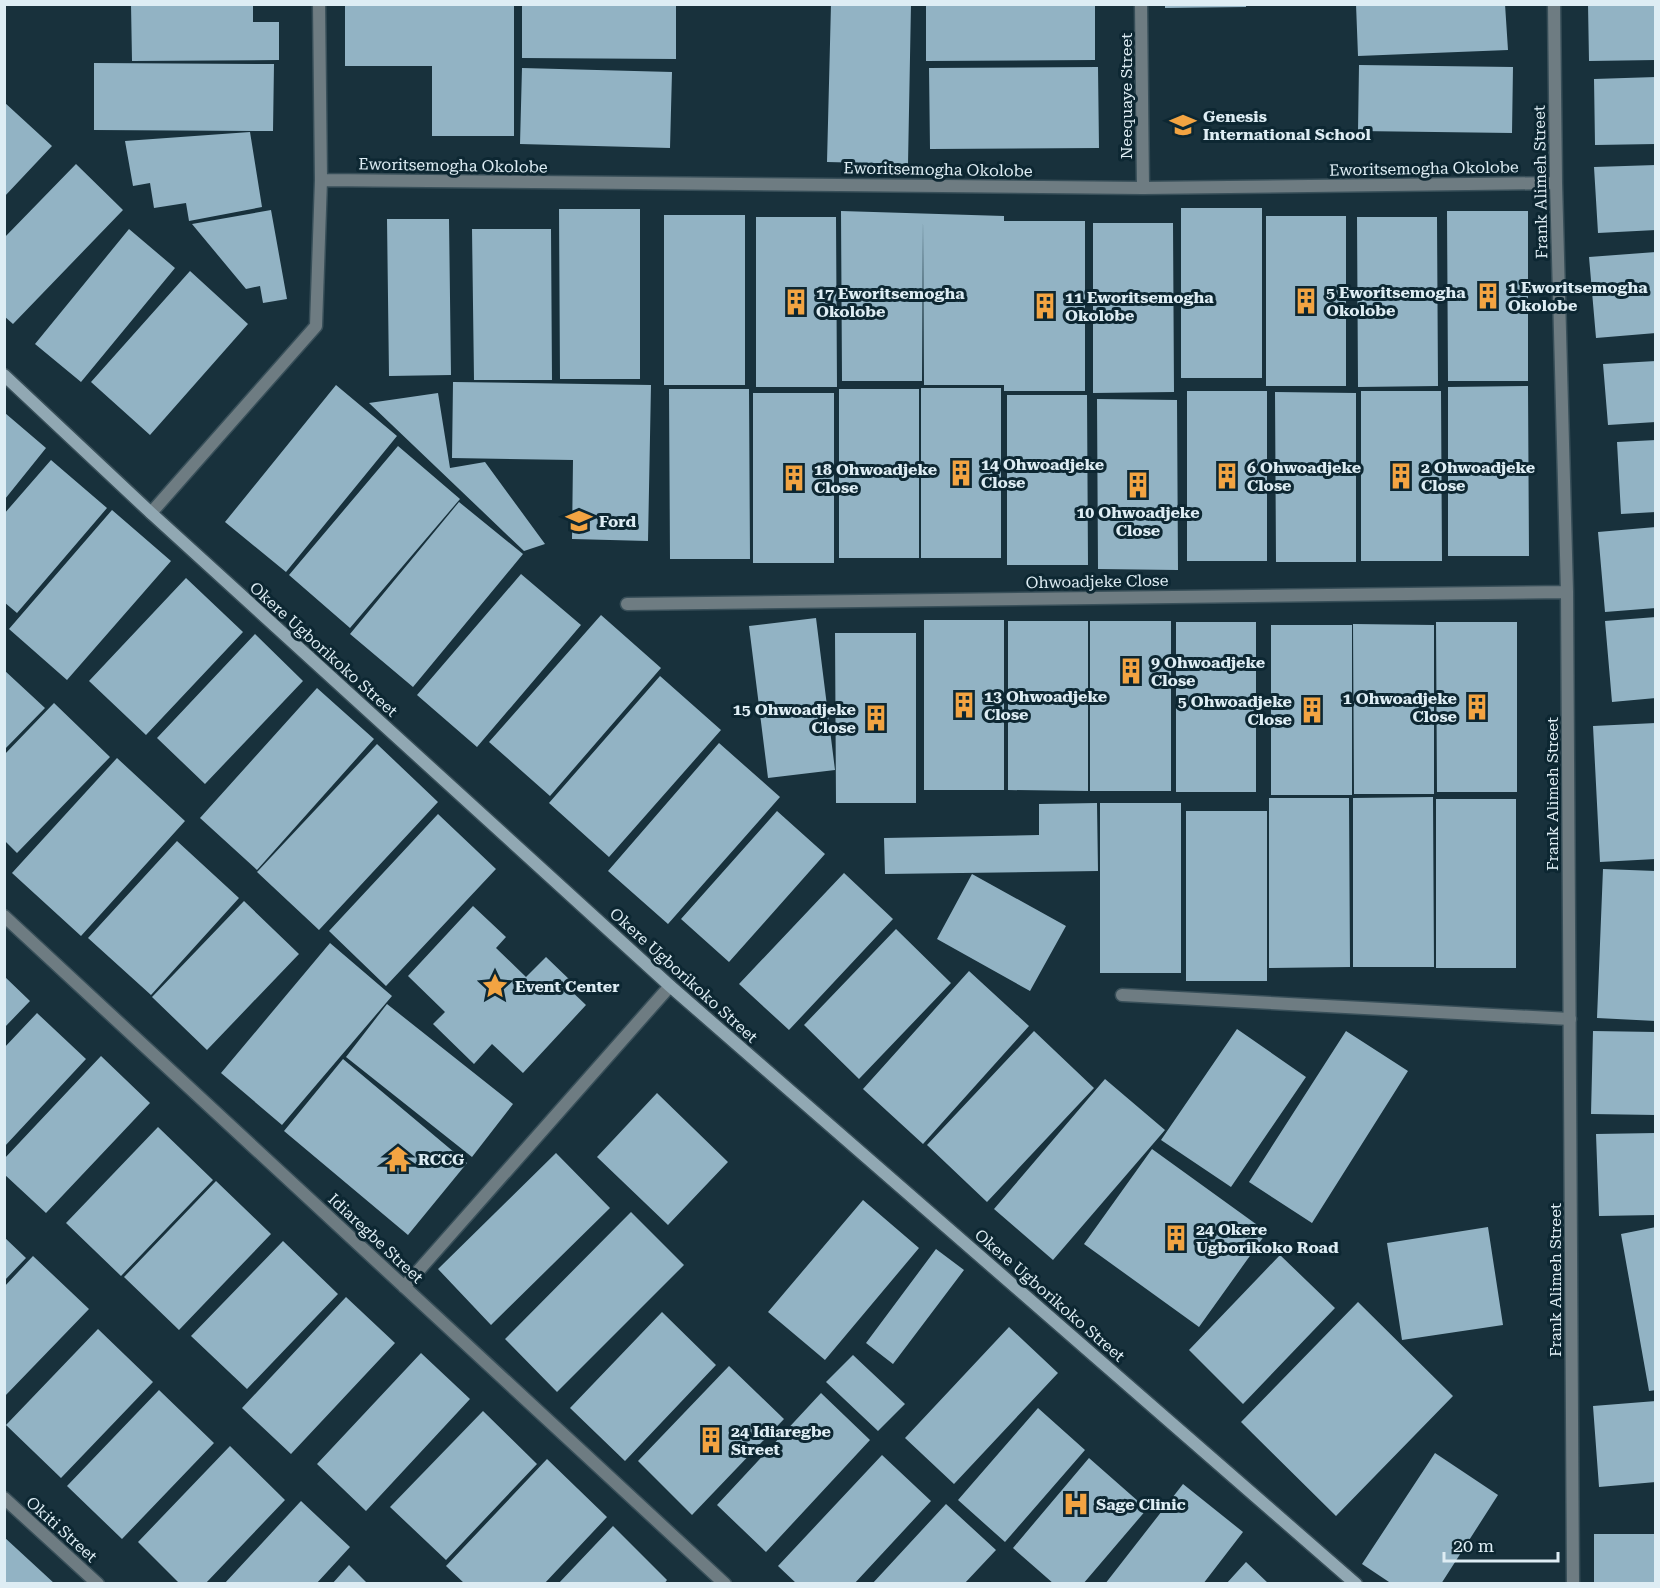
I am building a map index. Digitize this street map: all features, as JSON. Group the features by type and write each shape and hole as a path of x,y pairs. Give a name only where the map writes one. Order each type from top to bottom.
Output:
{"street":[{"path":"151,513 316,326 321,180 319,4"},
{"name":"Neequaye Street","path":"1142,4 1143,188"},
{"name":"Frank Alimeh Street","path":"1554,4 1556,183 1567,592 1574,1584"},
{"name":"Eworitsemogha Okolobe","path":"321,180 1143,188 1556,183"},
{"name":"Okere Ugborikoko Street","path":"4,375 151,513 670,986 1356,1584"},
{"name":"Ohwoadjeke Close","path":"627,604 1567,592"},
{"name":"Idiaregbe Street","path":"4,916 725,1584"},
{"path":"404,1287 670,986"},
{"path":"1122,995 1570,1019"},
{"name":"Okiti Street","path":"4,1498 98,1584"}],"building":[{"path":"131,4 253,4 253,22 279,22 279,60 132,61"},
{"path":"345,4 514,4 514,136 432,136 432,66 345,66"},
{"path":"522,4 676,4 676,59 522,58"},
{"path":"831,4 911,4 908,164 827,162"},
{"path":"1165,4 1246,4 1246,7 1165,8"},
{"path":"1356,4 1505,4 1508,50 1358,56"},
{"path":"1588,4 1656,4 1656,60 1589,61"},
{"path":"926,5 1095,5 1095,60 926,61"},
{"path":"94,63 274,64 273,131 94,130"},
{"path":"1359,65 1513,67 1512,133 1358,131"},
{"path":"1098,67 1099,148 930,149 929,68"},
{"path":"522,68 672,72 670,148 520,144"},
{"path":"1656,77 1656,144 1595,145 1594,79"},
{"path":"4,102 52,146 4,197"},
{"path":"250,132 262,207 189,221 186,203 154,208 150,183 133,186 125,141"},
{"path":"76,164 123,210 13,324 4,316 4,238"},
{"path":"1656,165 1656,230 1598,233 1594,167"},
{"path":"1181,208 1262,208 1262,378 1181,378"},
{"path":"559,209 640,209 640,379 560,379"},
{"path":"271,210 287,299 263,303 260,286 246,289 192,224"},
{"path":"841,211 1004,216 1004,221 1085,221 1085,391 1004,391 1004,385 924,385 923,220 922,381 842,381"},
{"name":"1 Eworitsemogha Okolobe","path":"1447,211 1528,211 1528,381 1448,381"},
{"path":"664,215 745,215 745,385 664,385"},
{"name":"5 Eworitsemogha Okolobe","path":"1266,216 1346,216 1346,386 1266,386"},
{"name":"17 Eworitsemogha Okolobe","path":"756,217 836,217 837,387 756,387"},
{"path":"1357,217 1437,217 1438,386 1358,387"},
{"path":"387,219 449,219 451,375 389,376"},
{"path":"1093,223 1173,223 1174,392 1093,393"},
{"path":"129,229 175,268 81,382 35,344"},
{"path":"472,229 551,229 552,380 474,380"},
{"path":"1656,252 1656,333 1596,338 1589,257"},
{"path":"190,271 248,324 150,435 91,382"},
{"path":"1656,361 1656,422 1608,425 1603,364"},
{"path":"453,382 651,385 648,541 572,539 573,460 452,458"},
{"path":"336,385 397,436 286,572 225,522"},
{"path":"1528,386 1529,556 1448,556 1448,387"},
{"name":"14 Ohwoadjeke Close","path":"921,388 1001,388 1001,558 921,558"},
{"path":"669,389 749,389 750,559 670,559"},
{"path":"839,389 919,389 919,558 839,558"},
{"name":"6 Ohwoadjeke Close","path":"1187,391 1267,391 1267,561 1187,561"},
{"name":"2 Ohwoadjeke Close","path":"1361,391 1441,391 1442,561 1361,561"},
{"path":"1275,392 1356,393 1356,562 1276,562"},
{"path":"438,393 450,468 485,462 545,544 524,551 369,403"},
{"name":"18 Ohwoadjeke Close","path":"753,393 834,393 834,563 753,563"},
{"path":"1007,395 1087,395 1088,565 1007,565"},
{"name":"10 Ohwoadjeke Close","path":"1097,399 1177,400 1178,570 1098,569"},
{"path":"5,413 46,448 5,499"},
{"path":"1656,440 1656,512 1621,514 1617,442"},
{"path":"398,446 460,499 350,628 289,575"},
{"path":"51,460 107,508 17,613 4,602 4,514"},
{"path":"459,502 523,554 413,687 350,634"},
{"path":"112,510 171,561 67,680 9,629"},
{"path":"1656,527 1656,608 1605,612 1598,532"},
{"path":"521,574 581,625 477,747 417,695"},
{"path":"186,578 243,632 146,735 89,681"},
{"path":"601,615 661,668 550,796 489,742"},
{"path":"1656,617 1656,698 1612,702 1605,621"},
{"path":"816,618 835,770 768,778 749,626"},
{"name":"13 Ohwoadjeke Close","path":"924,620 1004,620 1004,790 924,790"},
{"path":"1008,621 1088,621 1088,791 1008,790"},
{"name":"9 Ohwoadjeke Close","path":"1090,621 1171,621 1171,791 1090,791"},
{"path":"1176,622 1256,622 1256,792 1176,792"},
{"name":"1 Ohwoadjeke Close","path":"1436,622 1517,622 1517,792 1437,792"},
{"path":"1353,624 1434,625 1434,794 1354,794"},
{"name":"5 Ohwoadjeke Close","path":"1271,625 1352,625 1352,795 1271,795"},
{"name":"15 Ohwoadjeke Close","path":"835,633 916,633 916,803 836,803"},
{"path":"255,634 303,681 205,784 157,738"},
{"path":"4,670 45,708 4,750"},
{"path":"660,676 721,730 609,857 549,803"},
{"path":"317,688 374,739 257,870 200,818"},
{"path":"54,703 110,757 17,853 4,840 4,755"},
{"path":"1656,723 1656,859 1600,862 1593,726"},
{"path":"719,743 780,797 668,924 608,871"},
{"path":"377,744 438,802 319,930 257,872"},
{"path":"117,758 185,821 81,936 12,873"},
{"path":"1433,797 1434,967 1353,967 1353,798"},
{"path":"1269,798 1349,798 1350,967 1269,968"},
{"path":"1436,799 1516,799 1516,968 1436,968"},
{"path":"1097,803 1098,871 885,874 884,838 1039,835 1039,804"},
{"path":"1100,803 1181,803 1181,973 1100,973"},
{"path":"777,811 825,854 729,962 681,919"},
{"path":"1186,811 1267,811 1267,981 1186,981"},
{"path":"438,814 496,869 386,986 329,931"},
{"path":"177,841 239,898 151,995 88,938"},
{"path":"1603,869 1656,871 1656,1021 1597,1018"},
{"path":"844,873 893,919 789,1030 739,984"},
{"path":"972,874 1066,926 1030,991 937,939"},
{"path":"244,901 299,954 207,1050 152,997"},
{"path":"473,906 506,937 496,948 526,977 546,957 572,982 567,987 586,1005 523,1073 492,1044 474,1064 433,1024 445,1012 408,976"},
{"path":"896,929 951,983 859,1079 804,1025"},
{"path":"330,943 392,996 282,1125 221,1073"},
{"path":"969,971 1029,1026 923,1144 863,1089"},
{"path":"4,976 30,1001 4,1028"},
{"path":"387,1004 513,1104 472,1157 346,1057"},
{"path":"37,1013 86,1059 4,1147 4,1048"},
{"path":"1237,1029 1306,1077 1231,1187 1161,1140"},
{"path":"1034,1031 1094,1088 987,1202 927,1145"},
{"path":"1346,1031 1408,1071 1312,1223 1249,1182"},
{"path":"1593,1031 1656,1032 1656,1115 1591,1114"},
{"path":"101,1056 150,1103 46,1213 4,1174 4,1159"},
{"path":"343,1059 467,1163 408,1235 284,1131"},
{"path":"1105,1079 1165,1130 1053,1260 994,1209"},
{"path":"657,1093 728,1162 668,1225 597,1157"},
{"path":"158,1127 213,1180 121,1276 66,1223"},
{"path":"1656,1133 1656,1215 1599,1216 1596,1134"},
{"name":"24 Okere Ugborikoko Road","path":"1152,1149 1267,1232 1199,1327 1084,1244"},
{"path":"556,1153 610,1208 491,1325 438,1269"},
{"path":"216,1181 271,1234 179,1330 124,1277"},
{"path":"863,1200 919,1248 825,1360 768,1312"},
{"path":"631,1212 684,1265 557,1392 505,1339"},
{"path":"1488,1227 1503,1325 1402,1340 1387,1243"},
{"path":"1656,1227 1656,1390 1649,1391 1621,1234"},
{"path":"4,1237 26,1258 4,1281"},
{"path":"283,1241 338,1294 247,1389 191,1336"},
{"path":"936,1249 964,1270 893,1364 866,1343"},
{"path":"1280,1255 1335,1308 1243,1404 1189,1350"},
{"path":"33,1256 89,1309 4,1397 4,1287"},
{"path":"346,1297 395,1343 291,1454 242,1408"},
{"path":"1358,1302 1453,1396 1336,1516 1241,1422"},
{"path":"662,1312 716,1365 625,1461 570,1408"},
{"path":"1009,1327 1058,1373 954,1484 905,1438"},
{"path":"98,1329 153,1382 61,1478 6,1425"},
{"path":"421,1353 470,1399 366,1511 317,1464"},
{"path":"853,1355 905,1404 878,1431 826,1382"},
{"name":"24 Idiaregbe Street","path":"729,1366 784,1419 692,1515 638,1461"},
{"path":"159,1390 214,1443 122,1539 67,1486"},
{"path":"821,1393 870,1440 766,1552 717,1505"},
{"path":"1656,1401 1656,1482 1599,1487 1593,1406"},
{"path":"1038,1408 1085,1450 1005,1542 958,1500"},
{"path":"483,1411 537,1464 446,1560 390,1507"},
{"path":"230,1446 285,1500 205,1584 180,1584 138,1542"},
{"path":"1435,1453 1498,1495 1441,1584 1392,1584 1362,1564"},
{"path":"882,1455 931,1501 854,1584 797,1584 778,1566"},
{"path":"1089,1458 1147,1509 1083,1584 1054,1584 1013,1548"},
{"path":"547,1459 607,1517 544,1584 465,1584 446,1566"},
{"path":"1183,1484 1243,1532 1203,1584 1105,1584"},
{"path":"301,1501 350,1547 316,1584 224,1584"},
{"path":"946,1504 996,1550 964,1584 872,1584"},
{"path":"613,1526 667,1580 664,1584 558,1584"},
{"path":"1594,1534 1656,1534 1656,1584 1594,1584"},
{"path":"4,1537 55,1584 4,1584"},
{"path":"1246,1562 1269,1584 1226,1584"},
{"path":"349,1565 368,1584 332,1584"}],"place":[{"name":"Genesis International School","path":"1183,125"},
{"name":"1 Eworitsemogha Okolobe","path":"1488,296"},
{"name":"5 Eworitsemogha Okolobe","path":"1306,301"},
{"name":"17 Eworitsemogha Okolobe","path":"796,302"},
{"name":"11 Eworitsemogha Okolobe","path":"1045,306"},
{"name":"14 Ohwoadjeke Close","path":"961,473"},
{"name":"6 Ohwoadjeke Close","path":"1227,476"},
{"name":"2 Ohwoadjeke Close","path":"1401,476"},
{"name":"18 Ohwoadjeke Close","path":"794,478"},
{"name":"10 Ohwoadjeke Close","path":"1138,485"},
{"name":"Ford","path":"579,521"},
{"name":"9 Ohwoadjeke Close","path":"1131,671"},
{"name":"13 Ohwoadjeke Close","path":"964,705"},
{"name":"1 Ohwoadjeke Close","path":"1477,707"},
{"name":"5 Ohwoadjeke Close","path":"1312,710"},
{"name":"15 Ohwoadjeke Close","path":"876,718"},
{"name":"Event Center","path":"495,986"},
{"name":"RCCG","path":"398,1159"},
{"name":"24 Okere Ugborikoko Road","path":"1176,1238"},
{"name":"24 Idiaregbe Street","path":"711,1440"},
{"name":"Sage Clinic","path":"1076,1504"}]}
